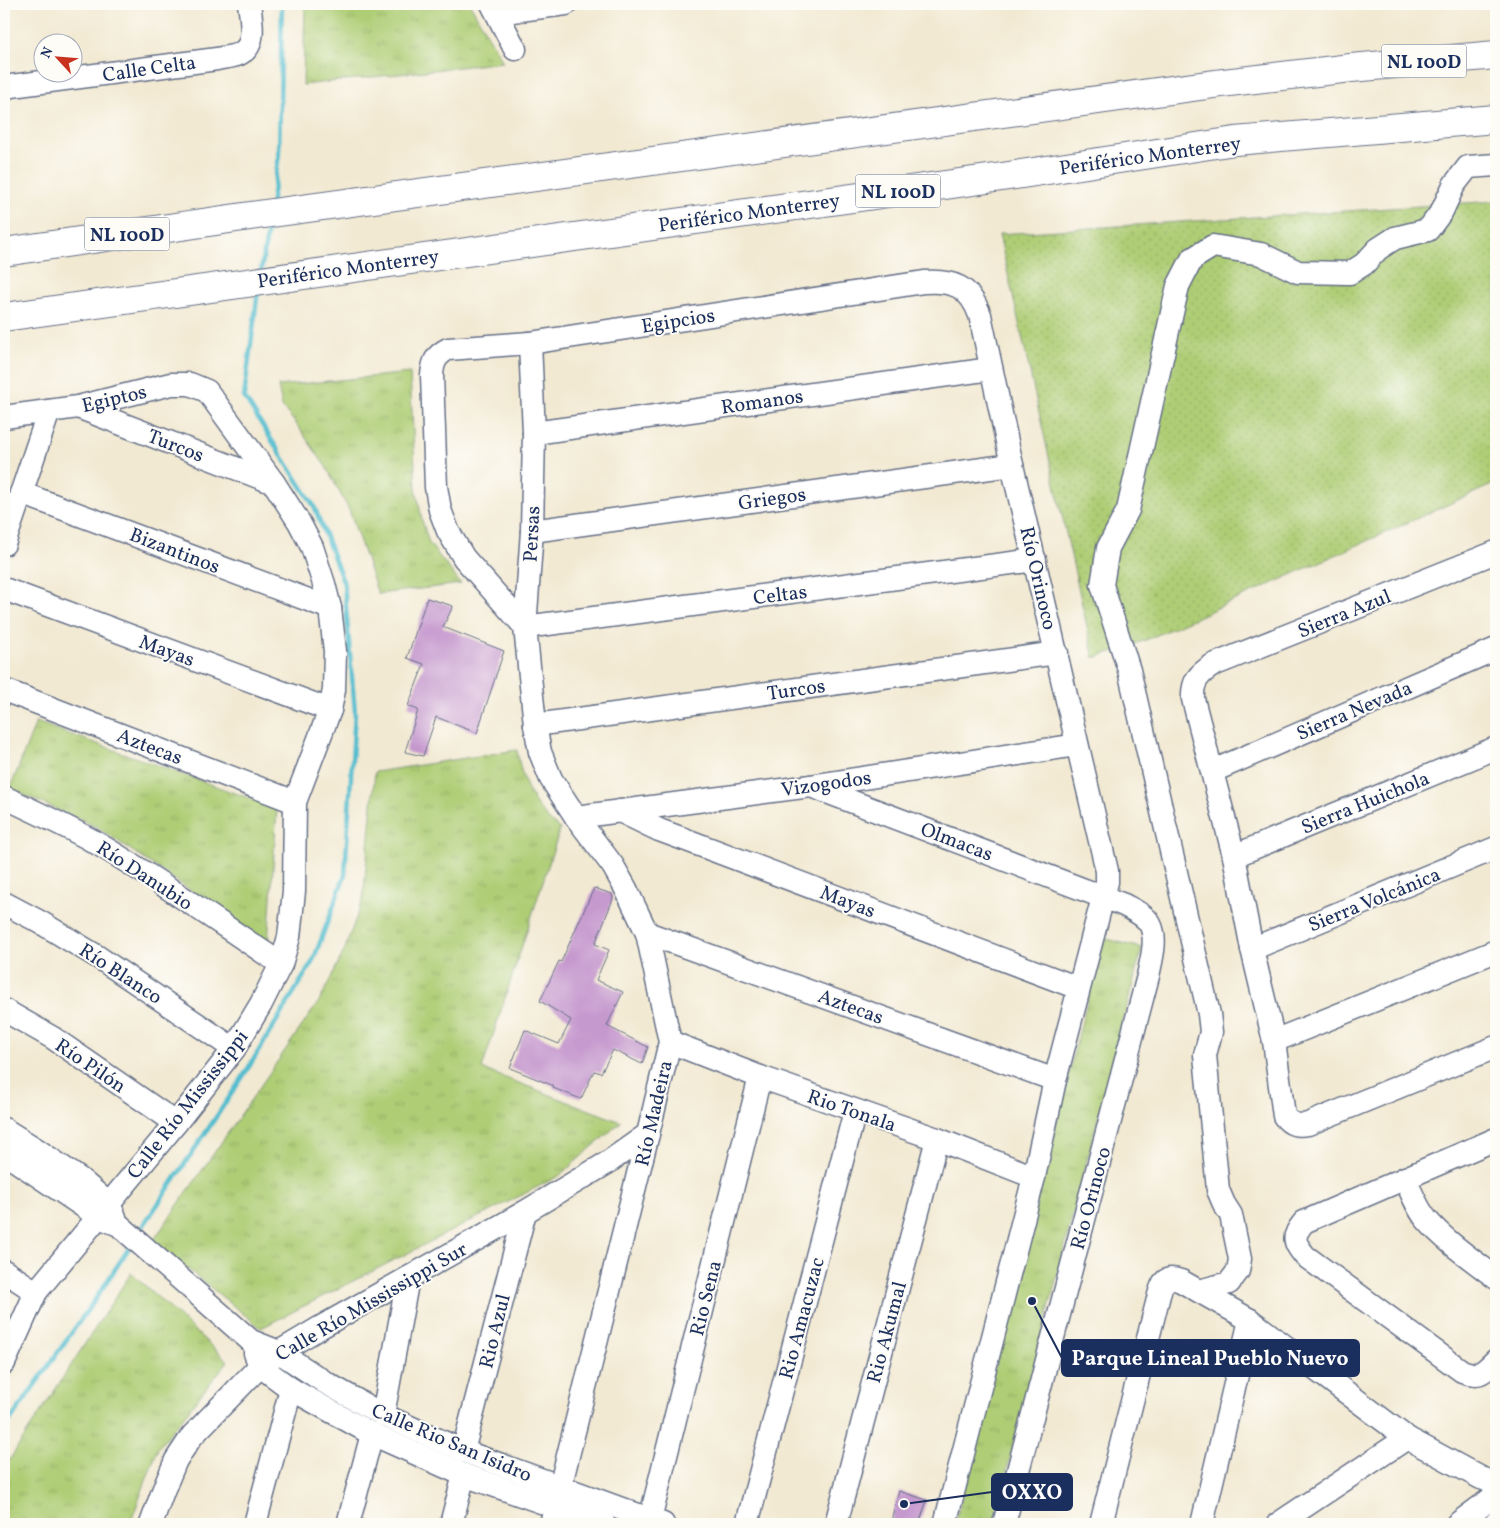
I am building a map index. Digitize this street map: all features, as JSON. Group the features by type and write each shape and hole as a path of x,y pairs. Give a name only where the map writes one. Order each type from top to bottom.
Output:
{"highway":[{"name":"NL 100D","path":"4,252 250,216 1222,83 1351,68 1496,55"},
{"name":"Periférico Monterrey","path":"4,317 1002,177 1236,141 1496,119"}],"street":[{"name":"Calle Celta","path":"4,87 241,54 246,50 251,38 249,4"},
{"path":"516,49 495,8 566,4"},
{"path":"1199,1291 1228,1283 1238,1271 1240,1258 1231,1215 1218,1190 1205,1055 1211,1032 1209,1014 1129,670 1102,585 1108,548 1128,510 1178,286 1192,259 1213,246 1261,254 1298,272 1350,273 1364,264 1378,249 1394,238 1428,230 1442,211 1454,185 1468,167 1496,165"},
{"name":"Egipcios","path":"525,627 464,558 448,531 440,510 436,487 432,375 433,364 440,353 448,349 530,343 940,281"},
{"name":"Río Orinoco","path":"940,281 949,283 966,292 975,301 980,315 1012,465 1107,871 1107,882 1054,1080 1034,1177 945,1524"},
{"name":"Persas","path":"530,343 534,433 532,532 525,627 535,725"},
{"name":"Romanos","path":"534,433 991,369"},
{"name":"Egiptos","path":"4,416 78,407 180,383 190,384 207,391 216,404"},
{"name":"Calle Río Mississippi","path":"4,1363 36,1292 114,1219 176,1123 234,1049 261,1004 281,964 289,938 294,891 295,802 330,710 334,690 335,650 330,608 312,547 299,522 274,483 216,404"},
{"name":"Turcos","path":"78,407 274,483"},
{"path":"4,544 49,411"},
{"name":"Griegos","path":"532,532 1012,465"},
{"name":"Bizantinos","path":"21,493 330,608"},
{"name":"Sierra Azul","path":"1212,771 1192,689 1196,679 1204,670 1496,552"},
{"name":"Celtas","path":"525,627 1035,560"},
{"name":"Mayas","path":"4,589 330,710"},
{"name":"Sierra Nevada","path":"1212,771 1496,649"},
{"name":"Turcos","path":"535,725 1057,654"},
{"name":"Aztecas","path":"4,690 295,802"},
{"name":"Río Madeira","path":"535,725 540,752 551,779 576,817 613,866 626,888 647,933 670,1042 556,1506"},
{"name":"Vizogodos","path":"576,817 811,786 1077,745"},
{"name":"Sierra Huichola","path":"1234,856 1496,748"},
{"path":"1212,771 1234,856 1252,949 1274,1041 1284,1116 1288,1120 1299,1126 1308,1124 1496,1048"},
{"name":"Olmacas","path":"811,786 1103,896"},
{"name":"Río Danubio","path":"4,797 92,841 281,964"},
{"name":"Mayas","path":"620,811 659,830 1078,988"},
{"name":"Sierra Volcánica","path":"1252,949 1496,848"},
{"name":"Río Orinoco","path":"1004,1524 1148,976 1152,953 1153,934 1149,923 1140,914 1103,896"},
{"name":"Río Blanco","path":"4,903 40,922 98,958 234,1049"},
{"name":"Aztecas","path":"647,933 1054,1080"},
{"path":"1274,1041 1496,952"},
{"name":"Río Pilón","path":"4,1010 53,1038 176,1123"},
{"name":"Rio Tonala","path":"670,1042 760,1077 937,1139 1034,1177"},
{"name":"Rio Sena","path":"656,1522 760,1077"},
{"name":"Rio Amacuzac","path":"747,1524 855,1111"},
{"name":"Calle Rio San Isidro","path":"4,1129 80,1179 114,1219 251,1341 279,1352 326,1382 378,1425 464,1475 556,1506 577,1511 656,1522"},
{"name":"Calle Río Mississippi Sur","path":"151,1524 176,1460 192,1436 260,1366 279,1352 525,1212 607,1163 648,1134"},
{"path":"1496,1138 1304,1222 1296,1233 1296,1245 1305,1256 1462,1371 1474,1375 1483,1372 1496,1360"},
{"name":"Rio Akumal","path":"836,1524 937,1139"},
{"name":"Calle Rio San Isidro","path":"4,1153 114,1219"},
{"path":"1405,1178 1426,1219 1443,1236 1496,1278"},
{"name":"Rio Azul","path":"463,1451 525,1212"},
{"path":"4,1272 36,1292"},
{"path":"348,1524 378,1425 408,1278"},
{"path":"1101,1524 1162,1284 1167,1279 1174,1278 1250,1320 1407,1438 1492,1492 1457,1524"},
{"path":"1202,1524 1250,1320"},
{"name":"Calle Rio San Isidro","path":"251,1341 260,1366 291,1389 378,1425 463,1451 556,1506"},
{"path":"255,1524 291,1389"},
{"path":"1278,1524 1407,1438"},
{"path":"451,1524 464,1475"},
{"name":"Calle Rio San Isidro","path":"577,1511 604,1524"}],"green space":[{"path":"305,4 470,4 503,62 303,85"},
{"path":"1496,201 1496,483 1146,640 1094,658 999,234"},
{"path":"410,373 416,489 422,520 429,543 461,584 378,594 349,510 326,467 282,407 278,386"},
{"path":"36,722 277,808 268,943 97,827 10,789"},
{"path":"517,750 522,773 530,794 543,812 560,829 482,1069 621,1122 559,1176 261,1328 153,1241 320,1000 344,951 363,899 375,772"},
{"path":"1103,938 1142,948 993,1524 955,1524"},
{"path":"131,1273 228,1361 158,1448 130,1524 4,1524 4,1474 8,1462"}],"building":[{"path":"427,598 453,606 443,627 504,651 477,733 436,717 423,756 405,752 418,710 408,706 424,664 407,658"},
{"path":"594,888 612,894 613,899 595,944 609,950 596,980 623,992 607,1026 648,1047 642,1064 613,1050 601,1073 594,1071 581,1099 510,1068 525,1030 559,1044 571,1020 540,1001 559,961 561,962"},
{"path":"899,1491 927,1500 919,1524 890,1524"}],"waterway":[{"path":"271,205 279,155 282,4"},
{"path":"261,271 269,222"},
{"path":"138,1234 244,1075 313,961 345,875 355,712 344,584 314,506 244,397 258,291"},
{"path":"4,1429 131,1245"}],"place":[{"name":"Parque Lineal Pueblo Nuevo","path":"1032,1301"},
{"name":"OXXO","path":"904,1504"}]}
